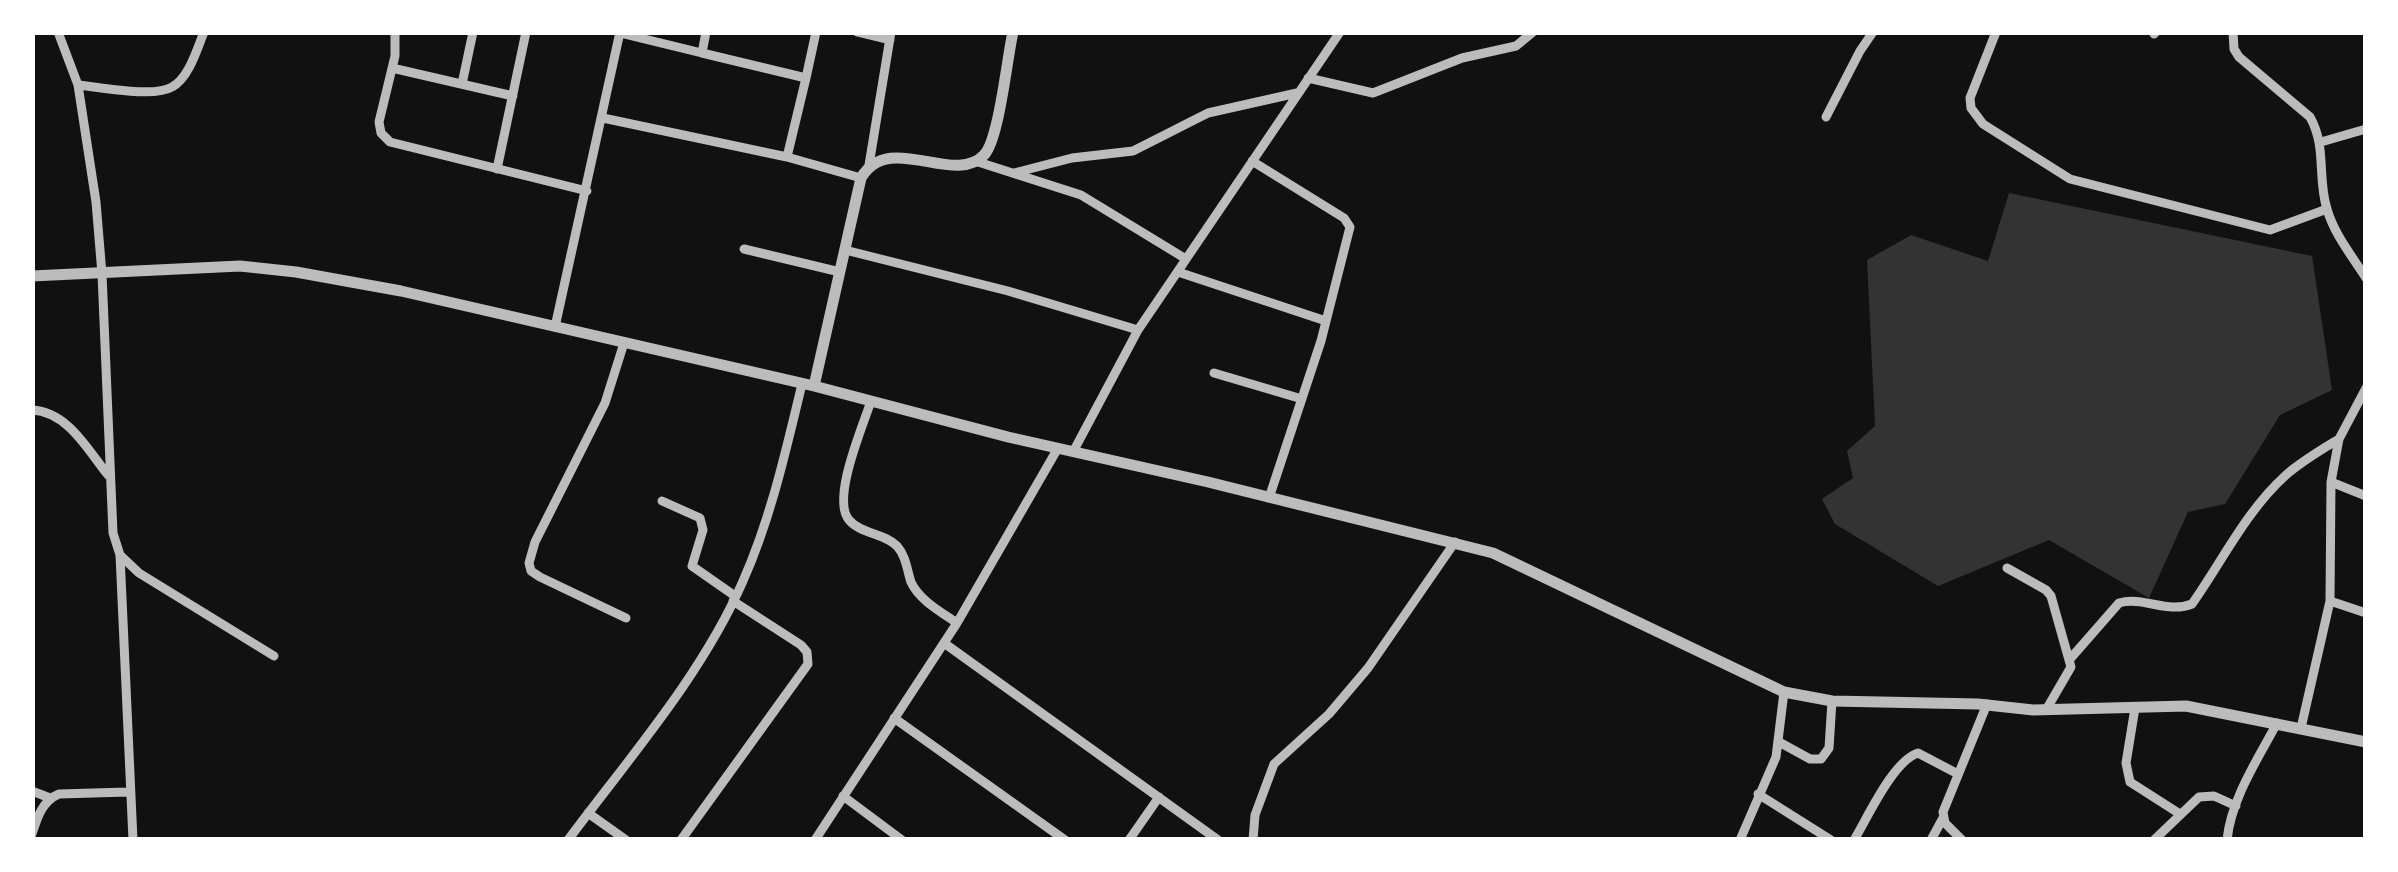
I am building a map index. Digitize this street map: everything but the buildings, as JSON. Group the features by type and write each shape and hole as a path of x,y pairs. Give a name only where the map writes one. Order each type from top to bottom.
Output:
{"street":[{"path":"58,32 78,84 102,274 111,511 120,555 132,840"},
{"path":"78,84 153,92 172,88 184,74 204,32"},
{"path":"395,32 392,68 379,122 381,133 390,142 587,190"},
{"path":"462,84 473,32"},
{"path":"497,170 526,32"},
{"path":"702,53 706,32"},
{"path":"787,157 816,32"},
{"path":"568,840 670,702 734,598 778,482 840,272 861,178 869,164 891,36 857,32"},
{"path":"869,164 887,157 959,164 986,154 1014,32"},
{"path":"1073,452 1138,330 1340,32"},
{"path":"1308,78 1372,93 1462,58 1516,46 1533,32"},
{"path":"1826,117 1860,50 1874,32"},
{"path":"1996,32 1970,98 1971,108 1983,124 2070,179 2270,230 2327,209"},
{"path":"2232,32 2239,57 2310,117 2321,142 2327,209 2366,278"},
{"path":"555,327 620,33 806,78"},
{"path":"392,68 513,96"},
{"path":"1014,173 1072,158 1133,152 1224,107 1298,93"},
{"path":"603,118 787,157 861,178"},
{"path":"2321,142 2366,128"},
{"path":"975,161 1096,202 1186,260"},
{"path":"1252,162 1344,218 1350,227 1326,321 1269,498"},
{"path":"744,249 840,272"},
{"path":"844,250 1008,291 1138,330"},
{"path":"32,276 240,266 296,272 401,292 808,385 1493,553 1784,692 1832,701 1986,704 2046,710 2186,706 2366,742"},
{"path":"1178,272 1326,321"},
{"path":"624,343 605,403 535,542 529,564 540,577 626,618"},
{"path":"1214,373 1302,399"},
{"path":"2302,728 2330,602 2330,482 2339,439 2366,388"},
{"path":"871,401 845,482 844,508 848,520 894,543 919,594 957,623"},
{"path":"32,410 62,418 110,477"},
{"path":"2070,659 2119,603 2137,600 2170,607 2192,604 2266,494 2304,461 2339,439"},
{"path":"815,840 957,623 1058,448"},
{"path":"2330,482 2366,496"},
{"path":"662,501 700,518 703,530 692,566 801,645 807,652 808,664 681,840"},
{"path":"1254,840 1255,815 1274,764 1329,714 1368,668 1456,542"},
{"path":"120,555 139,573 274,656"},
{"path":"2008,568 2051,596 2070,659 2068,675 2046,710"},
{"path":"2330,602 2366,613"},
{"path":"944,643 1218,840"},
{"path":"1740,840 1776,757 1784,692"},
{"path":"1779,742 1810,759 1821,759 1829,748 1832,701"},
{"path":"1931,840 1986,704"},
{"path":"2135,708 2126,763 2130,782 2180,814"},
{"path":"894,718 1065,840"},
{"path":"2226,840 2236,806 2277,723"},
{"path":"1854,840 1889,782 1911,755 1918,753 1958,774"},
{"path":"32,791 50,798"},
{"path":"32,834 38,814 58,794 128,792"},
{"path":"1758,794 1831,840"},
{"path":"2154,840 2206,795 2236,806"},
{"path":"843,796 902,840"},
{"path":"1128,840 1160,797"},
{"path":"588,813 626,840"},
{"path":"1943,818 1962,840"}],"shaded area":[{"path":"2009,193 2312,256 2332,390 2280,415 2225,504 2188,512 2149,598 2049,540 1938,586 1835,524 1822,499 1853,478 1847,451 1875,426 1867,260 1911,235 1988,261"}]}
